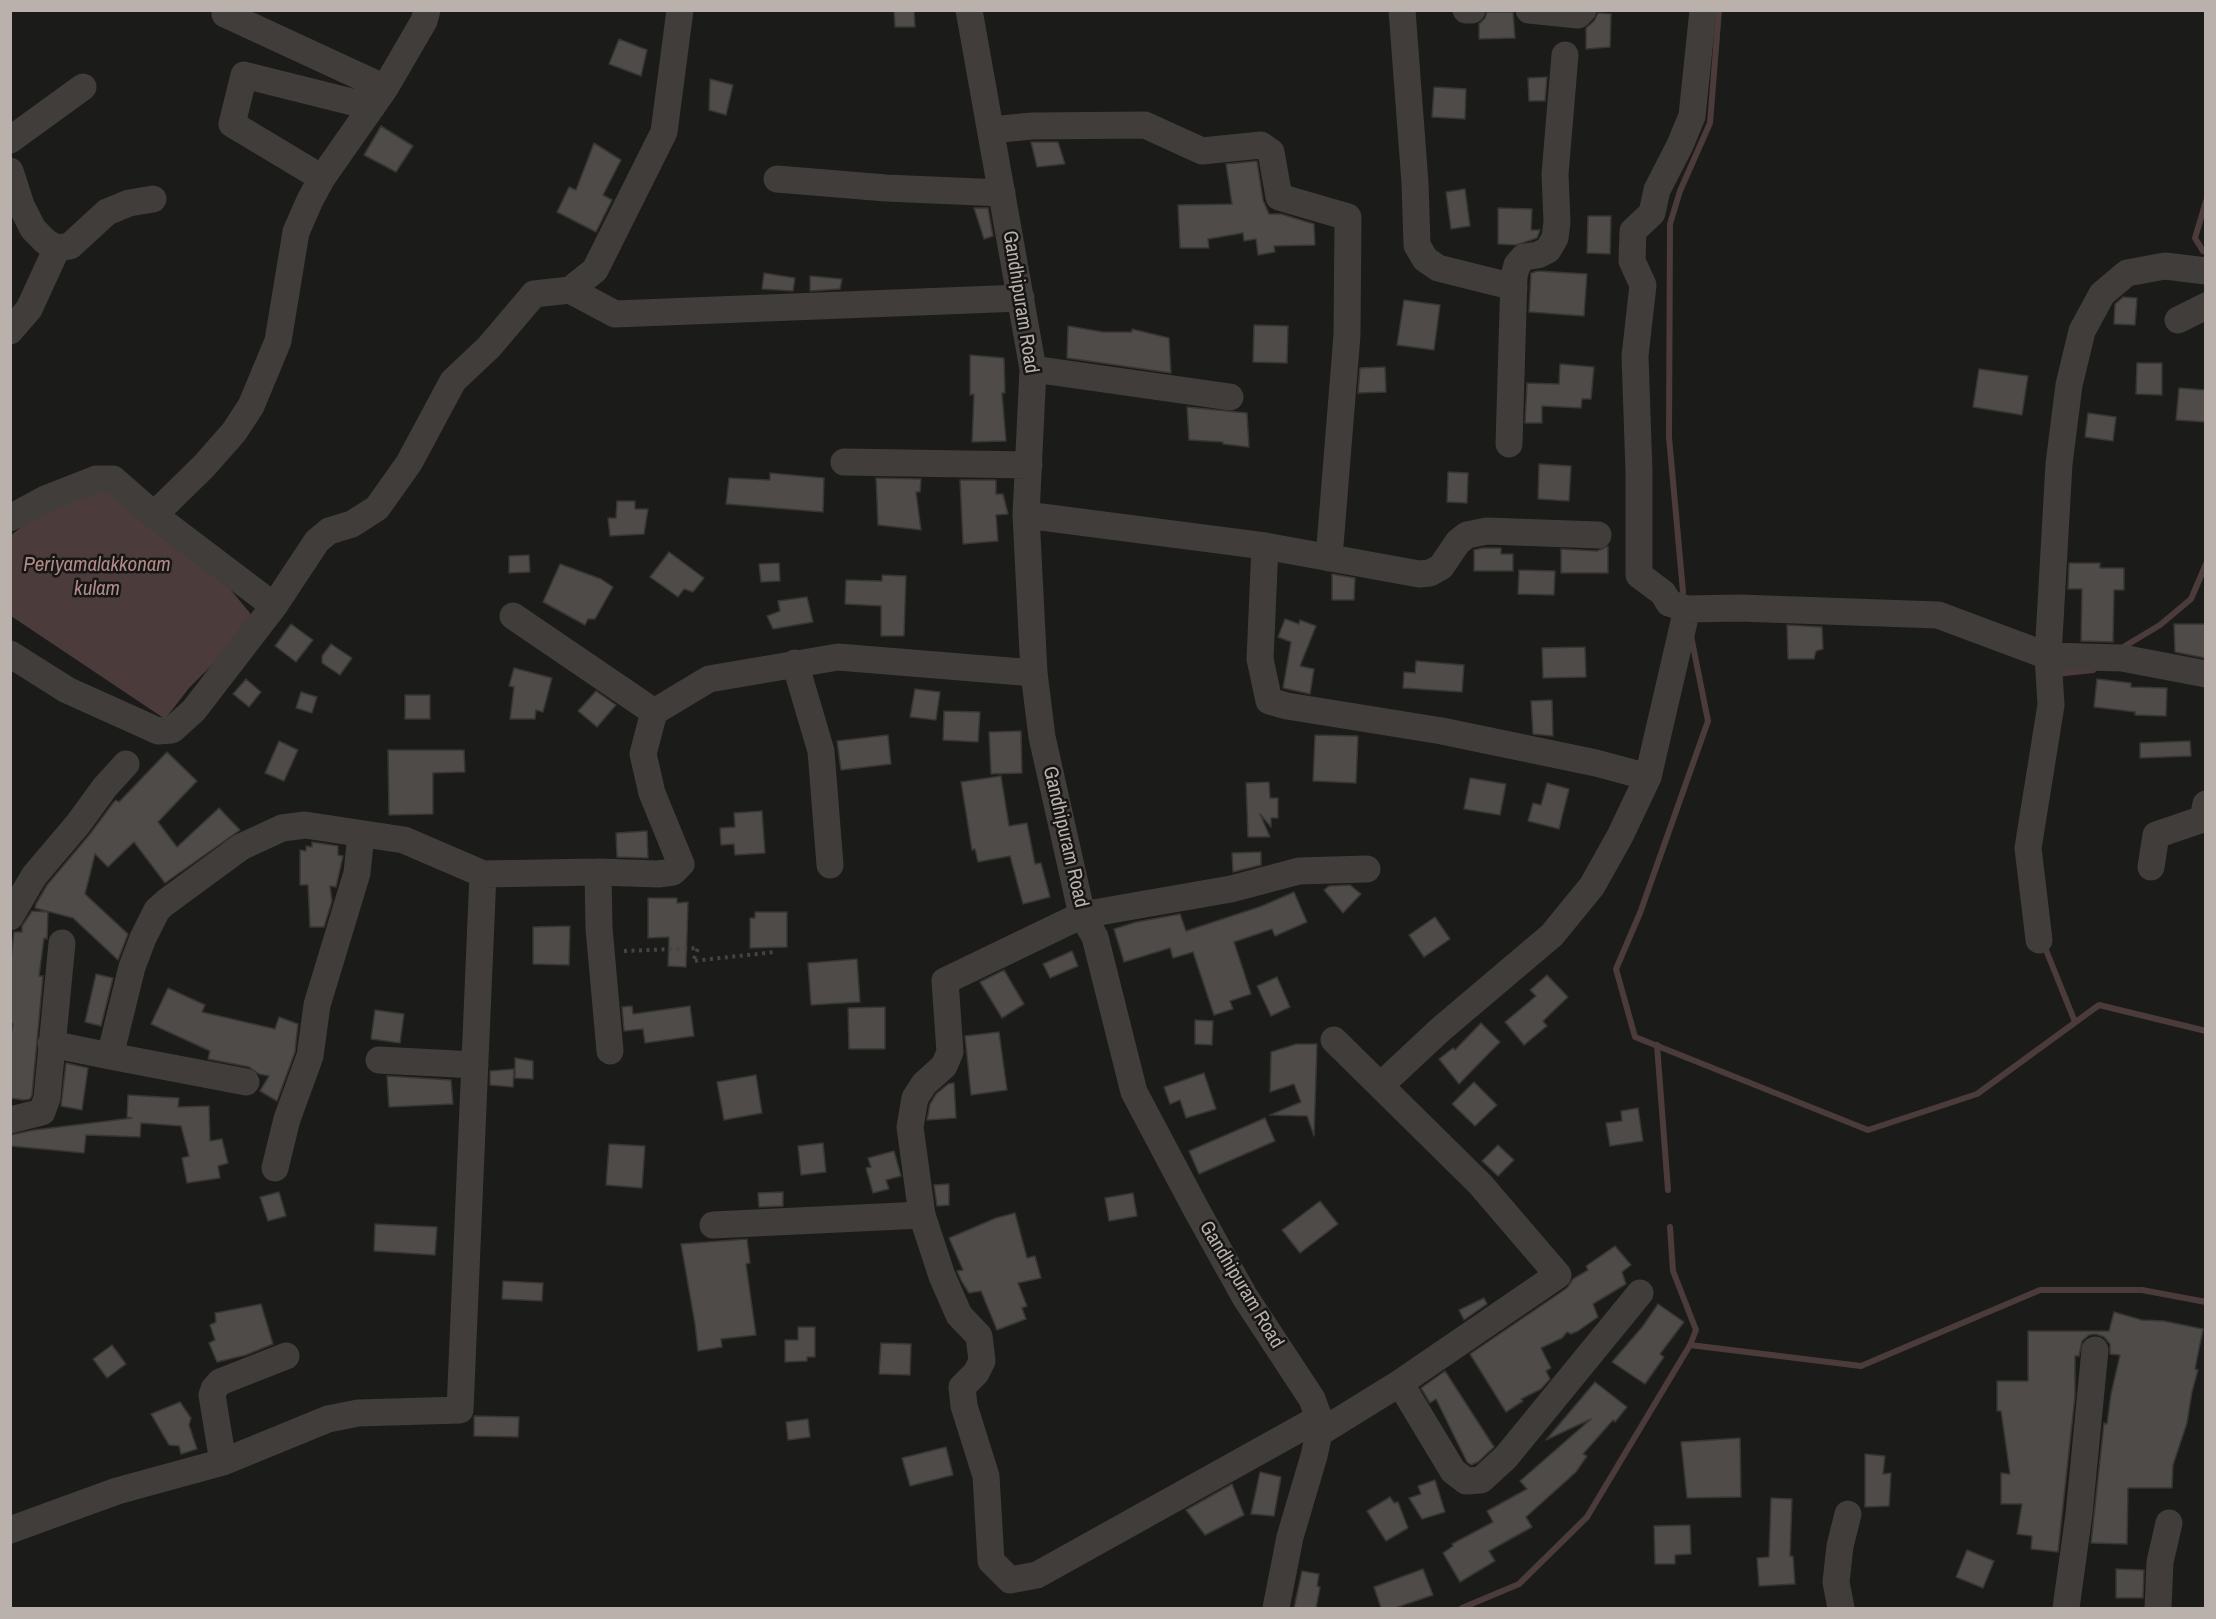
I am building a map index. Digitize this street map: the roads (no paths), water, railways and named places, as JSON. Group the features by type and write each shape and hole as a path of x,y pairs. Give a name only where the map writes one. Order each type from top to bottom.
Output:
{"street":[{"path":"154,515 204,466 234,432 251,406 278,342 296,232 322,178 379,97 424,21 427,10"},
{"path":"10,654 67,690 159,731 172,730 194,710 274,606 317,541 329,531 352,524 377,508 409,462 453,381 489,346 534,294 570,290 595,270 664,132 680,10"},
{"name":"Gandhipuram Road","path":"969,10 1033,369 1026,515 1034,674 1042,737 1082,915 1095,937 1134,1092 1245,1297 1312,1399 1319,1426"},
{"path":"1402,10 1415,183 1417,246 1425,259 1438,268 1514,287"},
{"path":"1466,10 1472,10"},
{"path":"1529,10 1578,15 1583,10"},
{"path":"1703,10 1692,116 1657,190 1652,213 1633,231 1632,261 1643,285 1635,356 1640,575 1663,593 1669,603 1687,609 1739,608 1938,615 2048,656 2122,658 2205,674"},
{"path":"225,14 379,97"},
{"path":"1509,444 1514,287 1517,265 1524,257 1539,255 1548,250 1555,238 1557,222 1555,174 1565,55"},
{"path":"322,178 232,124 244,75 379,97"},
{"path":"10,140 83,87"},
{"path":"991,130 1032,126 1145,125 1202,151 1261,145 1271,152 1279,197 1348,217 1347,335 1329,558"},
{"path":"10,171 21,205 33,229 46,242 57,248 70,246 107,212 129,202 153,199"},
{"path":"777,178 886,188 1002,193"},
{"path":"10,331 29,309 57,248"},
{"path":"2039,940 2028,848 2051,705 2048,656 2059,464 2069,385 2082,331 2102,294 2127,273 2165,266 2205,271"},
{"path":"570,290 615,314 1021,298"},
{"path":"2178,320 2205,306"},
{"path":"1033,369 1230,397"},
{"path":"844,462 1029,465"},
{"path":"10,518 45,499 96,479 113,479 154,515 274,606"},
{"path":"1026,515 1265,546 1419,574 1430,573 1441,567 1458,542 1467,535 1487,531 1598,535"},
{"path":"1265,546 1260,659 1269,701 1287,706 1442,731 1596,763 1647,777"},
{"path":"1381,1085 1441,1029 1552,936 1592,886 1620,836 1647,777 1687,609"},
{"path":"513,616 654,712"},
{"path":"110,1056 132,967 143,938 158,910 241,847 282,828 304,825 404,840 483,874 598,872 658,874 673,872 681,864 652,794 643,754 654,712 709,679 838,657 1034,674"},
{"path":"795,663 821,751 830,866"},
{"path":"10,918 34,876 126,764"},
{"path":"2151,867 2156,835 2203,819 2205,804"},
{"path":"275,1168 287,1119 310,1056 317,1005 357,873 361,834"},
{"path":"1334,1040 1480,1184 1558,1275 1400,1383 1037,1575 1010,1580 991,1561 986,1476 964,1406 962,1388 982,1361 979,1336 959,1315 942,1276 922,1215 910,1127 915,1098 924,1084 944,1066 950,1052 945,981 1082,915 1231,889 1299,871 1367,868"},
{"path":"598,872 599,928 610,1051"},
{"path":"10,1530 117,1491 224,1462 328,1419 358,1413 460,1410 483,874"},
{"path":"10,1120 42,1112 47,1098 62,943"},
{"path":"51,1044 246,1082"},
{"path":"379,1060 475,1065"},
{"path":"713,1225 922,1215"},
{"path":"1400,1383 1453,1471 1466,1481 1481,1480 1506,1457 1640,1293"},
{"path":"2066,1608 2079,1514 2095,1350"},
{"path":"224,1462 212,1395 214,1389 220,1382 286,1356"},
{"path":"1276,1608 1290,1537 1310,1474 1319,1426"},
{"path":"1841,1608 1836,1582 1840,1546 1848,1514"},
{"path":"2158,1608 2160,1562 2169,1523"}],"water":[{"name":"Periyamalakkonam kulam","path":"108,482 226,584 254,618 228,649 189,688 165,719 11,616 10,536 30,520"}],"waterway":[{"path":"1683,592 1669,437 1670,224 1680,191 1710,123 1719,10"},
{"path":"2203,251 2195,238 2206,201"},
{"path":"2125,646 2160,625 2191,599 2206,564"},
{"path":"1691,636 1708,721 1640,913 1616,969 1635,1037 1868,1130 1977,1094 2099,1005 2206,1031"},
{"path":"2055,674 2093,670"},
{"path":"2044,945 2075,1022"},
{"path":"1657,1045 1668,1190"},
{"path":"1462,1608 1519,1584 1587,1517 1690,1345 1696,1330 1673,1271 1670,1227"},
{"path":"1690,1345 1861,1366 2040,1290 2142,1290 2206,1302"}]}
